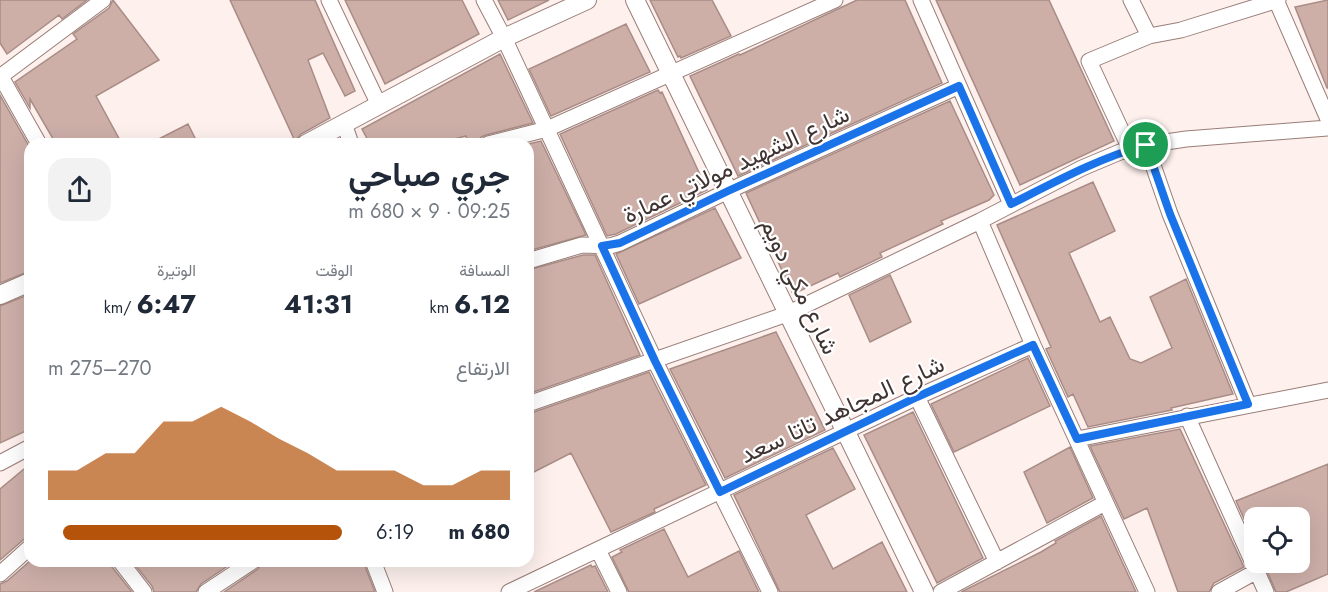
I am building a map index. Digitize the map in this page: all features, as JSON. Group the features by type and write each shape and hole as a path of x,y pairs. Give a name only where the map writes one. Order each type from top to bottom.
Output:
{"street":[{"path":"36,138 0,75 103,0"},
{"path":"329,0 379,105"},
{"path":"484,0 504,38 655,361 770,592"},
{"path":"317,138 504,38 587,0"},
{"name":"شارع مكي دويم","path":"635,0 924,592"},
{"path":"512,138 547,129 672,75 835,0"},
{"path":"921,0 1011,204"},
{"path":"1131,0 1149,36"},
{"path":"1130,149 1089,61 1149,36 1181,30 1277,0 1328,119"},
{"name":"شارع الشهيد مولاتي عمارة","path":"534,259 582,245 602,246 620,243 959,86"},
{"path":"344,123 349,138"},
{"path":"534,402 787,314 980,221 1082,168 1130,149 1186,139 1328,128"},
{"path":"1146,145 1170,214 1248,404"},
{"path":"980,221 1033,345 1147,592"},
{"path":"0,295 24,285"},
{"name":"شارع المجاهد تاتا سعد","path":"509,592 917,397 1033,345"},
{"path":"1077,439 1328,390"},
{"path":"917,397 997,562"},
{"path":"1187,416 1244,542"},
{"path":"0,463 24,450"},
{"path":"941,592 1105,503"},
{"path":"598,550 619,592"},
{"path":"0,574 24,553"},
{"path":"125,567 144,592"},
{"path":"206,592 244,567"},
{"path":"375,567 385,592"},
{"path":"1219,592 1253,573"},
{"path":"1258,573 1266,592"}],"building":[{"path":"0,0 87,0 62,19 59,15 7,54 0,43"},
{"path":"113,0 159,60 96,96 119,138 53,138 30,99 30,108 15,82 77,39 73,34 109,8"},
{"path":"230,0 315,0 355,91 345,96 323,53 308,60 330,118 298,138 294,138"},
{"path":"345,0 462,0 479,34 385,84"},
{"path":"498,0 549,0 508,20"},
{"path":"650,0 712,0 731,36 681,58 678,57"},
{"path":"857,0 905,0 942,83 738,176 690,76"},
{"path":"936,0 1049,0 1114,141 1020,185"},
{"path":"1328,0 1328,88 1327,88 1295,7"},
{"path":"626,24 650,72 551,116 529,69"},
{"path":"500,54 533,123 481,138 466,138 466,136 458,138 367,138 362,129"},
{"path":"658,90 662,92 707,190 616,234 607,236 560,134"},
{"path":"0,95 24,138 24,273 0,283"},
{"path":"950,101 994,195 989,200 941,221 943,224 880,253 882,257 840,277 838,273 793,294 746,193"},
{"path":"188,124 195,138 161,138"},
{"path":"541,141 586,235 534,249 534,143"},
{"path":"1093,182 1115,231 1069,253 1100,322 1110,317 1130,359 1141,363 1172,348 1150,297 1186,279 1233,394 1171,408 1172,410 1088,427 1073,394 1068,397 1046,349 1051,347 997,225"},
{"path":"715,208 741,258 639,304 616,254"},
{"path":"583,255 595,255 640,355 534,392 534,268"},
{"path":"890,275 911,322 870,342 849,295"},
{"path":"24,296 24,432 0,443 0,306"},
{"path":"776,332 825,430 725,478 670,369"},
{"path":"1028,358 1050,406 954,452 931,404"},
{"path":"649,372 706,485 611,532 571,453 534,472 534,412"},
{"path":"913,412 983,558 937,583 864,435"},
{"path":"1180,429 1244,567 1214,583 1209,592 1178,592 1147,508 1124,519 1090,446"},
{"path":"1070,447 1093,498 1047,523 1024,472"},
{"path":"833,448 855,489 806,515 833,569 882,542 907,592 780,592 734,495"},
{"path":"1328,464 1328,574 1286,592 1276,592 1268,573 1310,573 1310,507 1244,507 1244,519 1236,501"},
{"path":"24,469 24,539 0,560 0,489"},
{"path":"1101,516 1136,592 961,592 1041,552 1056,543 1055,541"},
{"path":"664,529 688,577 739,551 759,592 629,592 612,557 622,552 620,550"},
{"path":"591,565 595,566 608,592 534,592"},
{"path":"24,566 112,567 132,592 0,592 0,584"},
{"path":"137,567 226,567 201,584 196,592 154,592"},
{"path":"259,567 365,567 375,592 224,592"}],"route":[{"path":"959,86 1011,204 1082,168 1120,152 1146,145 1170,214 1248,404 1077,439 1033,345 917,397 720,492 655,361 602,246 620,243 959,86"}]}
